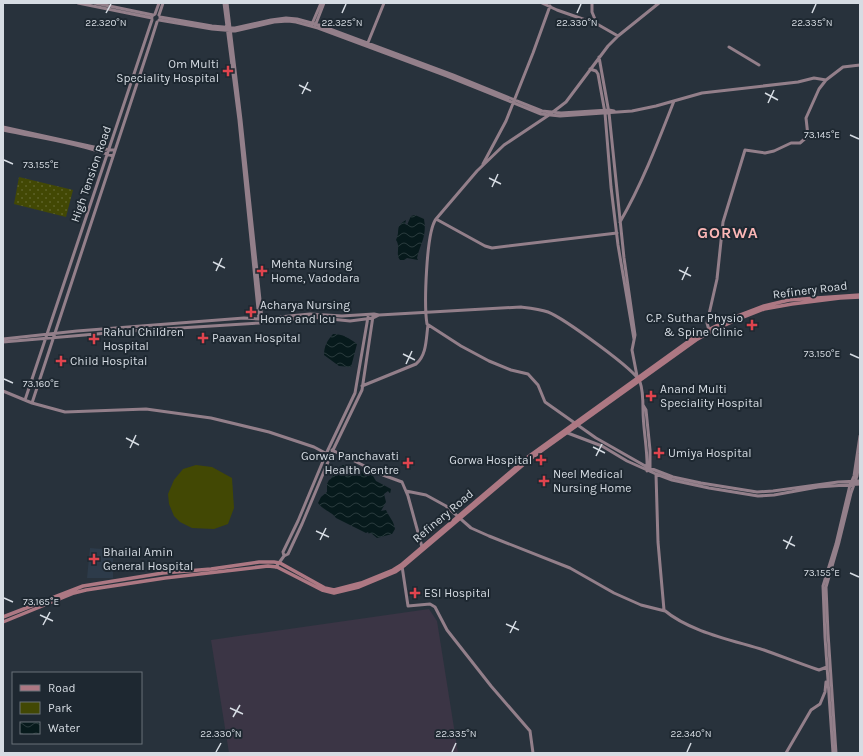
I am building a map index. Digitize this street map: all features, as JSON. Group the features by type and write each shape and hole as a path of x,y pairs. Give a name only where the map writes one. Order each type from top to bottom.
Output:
{"main road":[{"name":"Refinery Road","path":"3,617 74,593 94,588 260,566 276,567 322,590 334,593 359,587 395,572 504,480 577,423 638,378 692,343 709,330 764,309 860,296"},
{"name":"Refinery Road","path":"3,622 84,586 163,572 259,562 279,563 325,588 334,590 361,583 402,566 422,547 459,518"}],"street":[{"path":"78,3 156,18 229,29 271,20 286,18 297,19 367,46 453,75 540,114 560,116 643,109 702,93 798,82 814,78 826,80"},
{"path":"95,3 156,18"},
{"path":"156,18 159,3"},
{"path":"156,18 163,3"},
{"path":"225,3 261,319"},
{"path":"314,25 320,4 324,3"},
{"path":"367,46 384,3"},
{"path":"542,3 597,24 618,36"},
{"path":"592,3 592,12 597,24"},
{"path":"357,389 416,364 420,360 424,350 428,325 426,313 426,287 430,233 433,222 481,168 504,145 527,128 551,114 566,102 598,57 608,46 659,3"},
{"path":"481,168 499,135 514,102 550,6"},
{"name":"High Tension Road","path":"25,400 108,149 156,18"},
{"name":"High Tension Road","path":"32,403 151,41 156,18"},
{"path":"729,47 759,65"},
{"path":"598,57 613,156 634,339 632,350 644,405 649,469"},
{"path":"709,330 707,323 717,279 723,222 745,150 766,153 791,143 800,144 808,136 806,118 819,89 826,80 843,67 860,65"},
{"path":"590,68 598,74 607,112 608,156 617,231 629,302"},
{"path":"617,231 655,148 674,101"},
{"path":"3,127 115,150"},
{"path":"3,130 64,142 113,156"},
{"path":"608,156 613,156"},
{"path":"436,219 485,246 492,248 617,231"},
{"path":"3,342 46,336 54,333 225,321 244,318 261,319 310,314 374,316 521,307 549,312 568,323 638,378"},
{"path":"3,339 260,323 311,318 350,321 368,316"},
{"path":"284,556 283,552 298,521 326,454 357,389 368,316"},
{"path":"276,567 284,556 288,554 333,450 360,394 363,386 374,316"},
{"path":"428,325 461,346 489,361 511,370 528,374 538,385 545,402 598,439 656,474 672,480 700,486 757,492 858,481"},
{"path":"3,390 32,403 65,412 146,409 203,416 269,432 314,447 331,456"},
{"path":"566,432 602,446 627,461 649,469 673,477 758,496 774,495 818,487 860,484"},
{"path":"786,753 811,710 820,704 826,690 827,667 823,586 836,544 850,485 854,476 860,436"},
{"path":"329,448 383,475 402,482 422,547"},
{"path":"836,753 826,587 854,485 858,481 860,455"},
{"path":"656,474 658,542 663,608 665,611"},
{"path":"406,491 426,495 446,506 473,528 489,536 576,571 640,605 665,611 684,623 737,643 762,649 819,670 827,667"},
{"path":"402,566 408,606 430,604 435,607 447,630 491,686 530,731 533,753"},
{"path":"827,672 833,753"}],"shaded area":[{"path":"90,548 113,550 113,578 87,578"},
{"path":"429,609 437,621 458,753 229,753 211,640"}],"green space":[{"path":"19,177 73,190 66,217 14,204"},
{"path":"196,465 212,467 232,478 234,508 228,524 214,529 192,528 180,522 174,516 169,504 168,494 174,480 183,469"}],"water":[{"path":"415,215 424,219 425,225 424,235 417,258 418,260 407,258 400,260 396,240 399,227 402,222 406,220 405,224 407,225 411,216"},
{"path":"333,334 346,337 357,344 351,367 339,366 324,355 326,344"},
{"path":"343,465 352,466 360,472 362,471 373,476 376,481 391,489 390,494 388,491 384,494 386,502 381,511 386,510 393,521 395,529 392,534 377,538 371,533 366,533 336,518 318,503 321,497 327,492 327,484 329,480 337,468"}],"place":[{"name":"Om Multi Speciality Hospital","path":"228,71"},
{"name":"Mehta Nursing Home, Vadodara","path":"262,271"},
{"name":"Acharya Nursing Home and Icu","path":"251,312"},
{"name":"C.P. Suthar Physio & Spine Clinic","path":"752,325"},
{"name":"Paavan Hospital","path":"203,338"},
{"name":"Rahul Children Hospital","path":"94,339"},
{"name":"Child Hospital","path":"61,361"},
{"name":"Anand Multi Speciality Hospital","path":"651,396"},
{"name":"Umiya Hospital","path":"659,453"},
{"name":"Gorwa Hospital","path":"541,460"},
{"name":"Gorwa Panchavati Health Centre","path":"408,463"},
{"name":"Neel Medical Nursing Home","path":"544,481"},
{"name":"Bhailal Amin General Hospital","path":"94,559"},
{"name":"ESI Hospital","path":"415,593"}],"district":[{"name":"GORWA","path":"728,232"}]}
